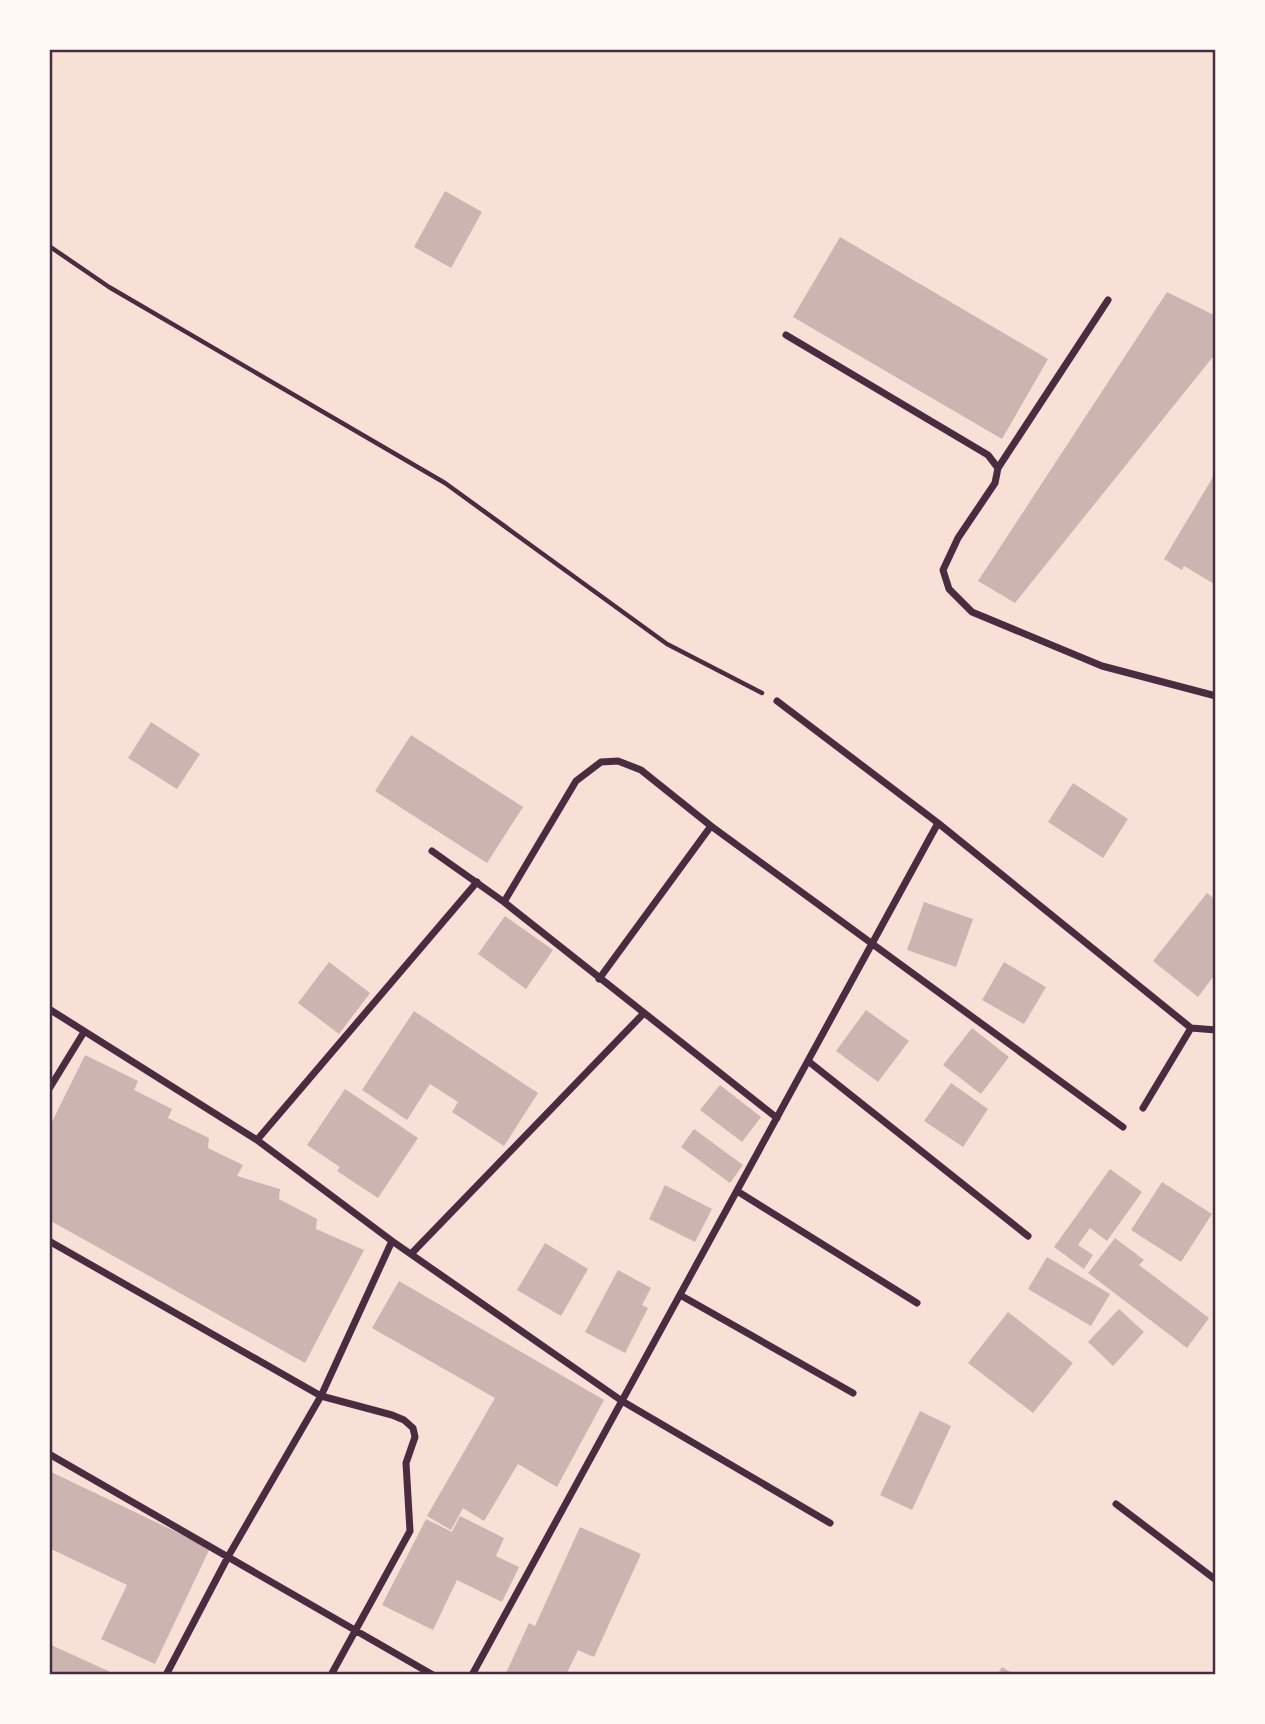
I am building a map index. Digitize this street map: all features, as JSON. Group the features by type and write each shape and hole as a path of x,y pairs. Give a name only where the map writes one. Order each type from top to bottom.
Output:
{"street":[{"path":"1108,300 998,468 995,483 958,538 943,570 949,589 972,612 1102,666 1216,696"},
{"path":"786,335 988,455 998,468"},
{"path":"777,701 937,823 1191,1028 1216,1030"},
{"path":"504,902 576,781 601,762 618,761 641,770 710,826 1123,1127"},
{"path":"472,1675 937,823"},
{"path":"599,979 710,826"},
{"path":"432,851 504,902 777,1118"},
{"path":"257,1140 477,882"},
{"path":"49,1009 257,1140 392,1241 622,1401 830,1523"},
{"path":"412,1253 644,1013"},
{"path":"1143,1108 1191,1028"},
{"path":"49,1089 84,1032"},
{"path":"808,1061 1028,1236"},
{"path":"737,1191 917,1303"},
{"path":"49,1241 321,1396 404,1419 413,1428 415,1437 406,1463 410,1531 331,1675"},
{"path":"166,1675 229,1555 321,1396 392,1241"},
{"path":"680,1295 853,1393"},
{"path":"49,1454 229,1555 433,1675"},
{"path":"1116,1504 1216,1580"}],"path":[{"path":"49,246 109,287 445,483 667,644 777,701"}],"building":[{"path":"445,191 482,212 451,268 414,247"},
{"path":"840,237 1048,359 1002,439 793,317"},
{"path":"1167,292 1216,316 1216,353 1015,603 978,581"},
{"path":"1216,472 1216,585 1184,566 1182,570 1164,559"},
{"path":"151,722 200,754 177,789 128,758"},
{"path":"411,735 523,807 487,863 375,791"},
{"path":"1073,783 1128,819 1103,858 1048,822"},
{"path":"1207,893 1216,900 1216,973 1198,997 1153,961"},
{"path":"924,902 973,919 956,967 907,950"},
{"path":"505,916 553,950 526,989 478,954"},
{"path":"329,962 370,993 339,1034 298,1003"},
{"path":"1004,962 1046,987 1024,1024 982,1000"},
{"path":"866,1010 909,1041 878,1082 836,1051"},
{"path":"414,1011 538,1093 504,1146 452,1112 458,1102 430,1084 407,1120 362,1090"},
{"path":"972,1028 1009,1057 981,1094 943,1065"},
{"path":"85,1055 138,1081 134,1090 172,1109 168,1118 209,1138 208,1148 243,1165 237,1176 280,1189 279,1199 317,1219 316,1229 364,1250 305,1363 49,1220 49,1128"},
{"path":"951,1083 988,1109 963,1147 924,1121"},
{"path":"720,1085 761,1117 742,1142 700,1110"},
{"path":"345,1089 418,1138 378,1198 337,1171 340,1167 307,1145"},
{"path":"694,1129 743,1165 730,1183 681,1147"},
{"path":"1110,1169 1142,1192 1107,1241 1090,1228 1078,1245 1093,1255 1084,1269 1054,1247"},
{"path":"1162,1182 1212,1214 1181,1262 1131,1230"},
{"path":"665,1185 712,1209 695,1242 649,1219"},
{"path":"1115,1238 1144,1260 1139,1265 1209,1318 1187,1348 1088,1273"},
{"path":"545,1243 588,1269 561,1316 517,1290"},
{"path":"1047,1257 1110,1294 1091,1326 1028,1289"},
{"path":"618,1270 651,1288 642,1305 648,1308 625,1353 585,1332"},
{"path":"399,1281 604,1400 557,1487 518,1464 484,1521 463,1508 451,1530 427,1516 495,1398 372,1328"},
{"path":"1119,1309 1144,1332 1113,1366 1088,1342"},
{"path":"1008,1312 1073,1363 1033,1413 968,1363"},
{"path":"920,1411 951,1426 912,1510 880,1495"},
{"path":"49,1471 210,1548 155,1664 101,1639 127,1585 49,1548"},
{"path":"460,1516 504,1538 496,1556 519,1567 502,1602 457,1580 433,1630 382,1605 426,1519 452,1532"},
{"path":"580,1527 641,1554 594,1657 578,1650 566,1675 510,1675 506,1673 529,1623 535,1626"},
{"path":"49,1644 117,1675 49,1675"},
{"path":"1002,1667 1015,1675 997,1675"}]}
